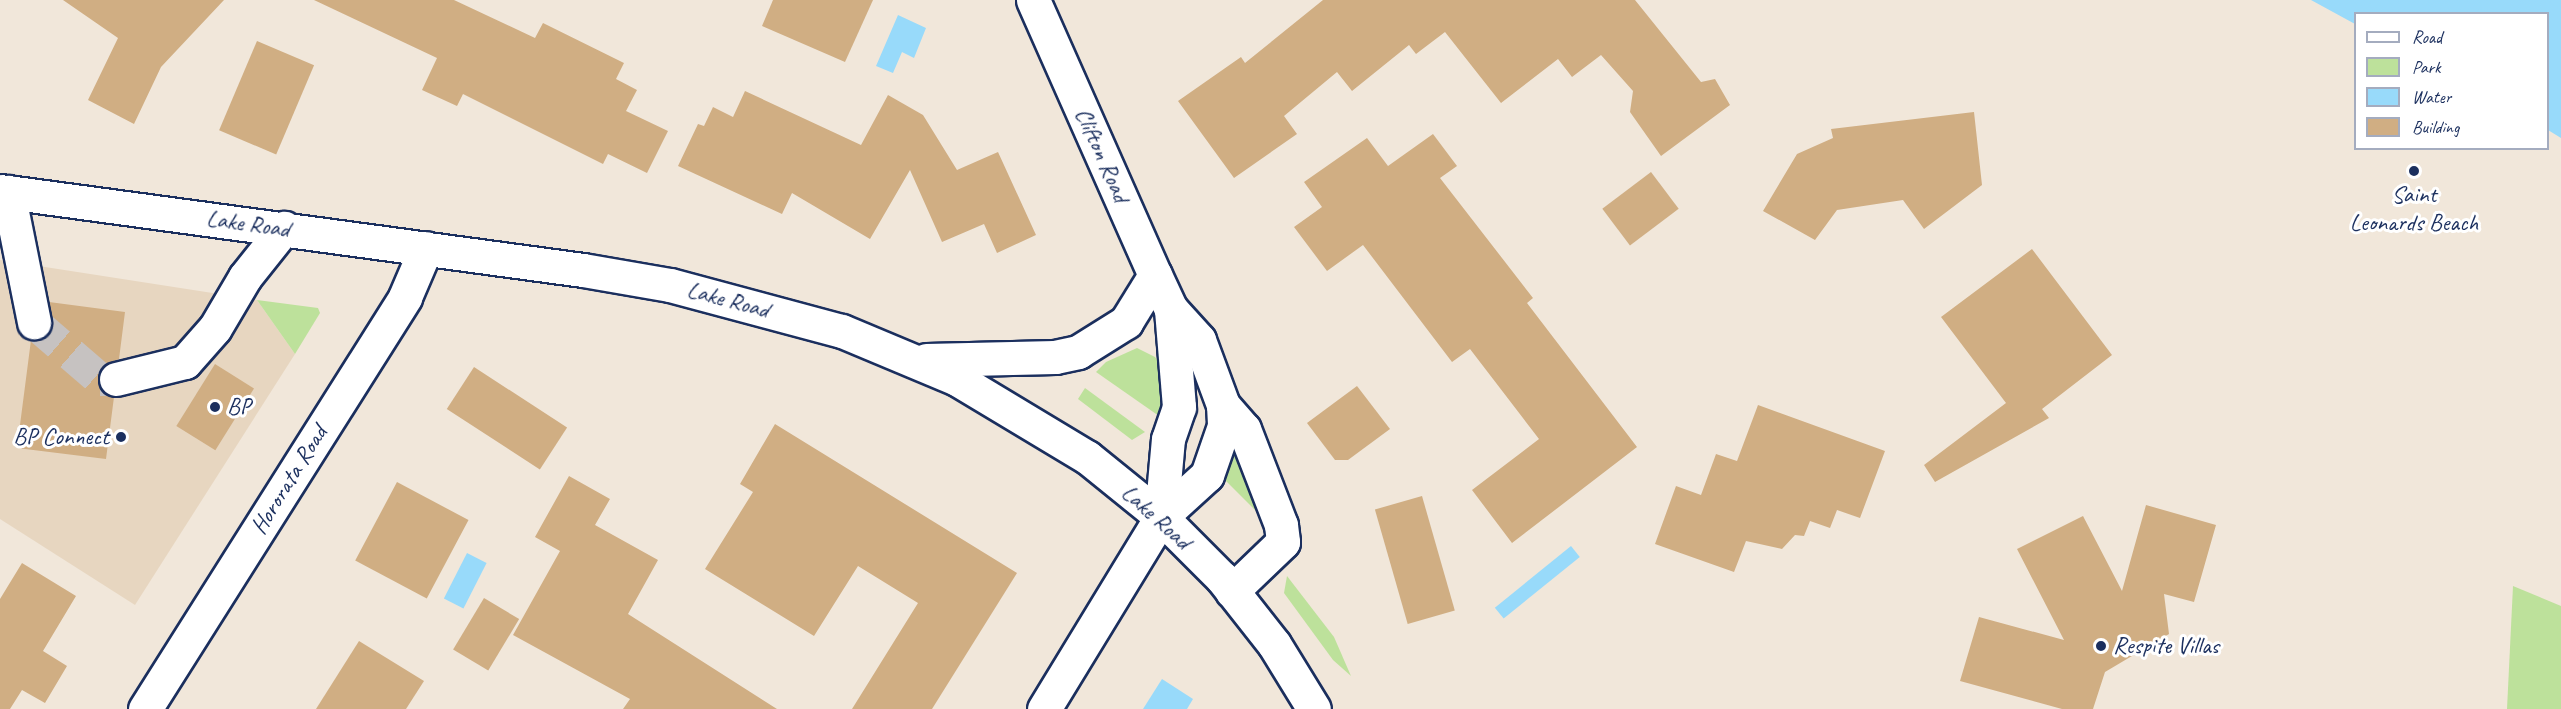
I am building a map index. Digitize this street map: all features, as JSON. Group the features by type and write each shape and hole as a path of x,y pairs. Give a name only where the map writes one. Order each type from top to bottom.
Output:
{"main road":[{"name":"Clifton Road","path":"1033,0 1155,275 1171,309 1199,340 1223,405 1224,426 1207,475 1161,517"},
{"path":"4,192 34,322"},
{"name":"Lake Road","path":"4,192 284,228 670,285 842,332 915,360 1020,413 1087,457 1161,517 1232,591 1274,644 1314,709"},
{"path":"116,379 185,362 215,328 245,277 284,228"},
{"name":"Hororata Road","path":"145,709 405,297 426,248"},
{"path":"915,360 1055,357 1077,352 1126,322 1155,275"},
{"name":"Clifton Road","path":"1161,517 1168,439 1179,407 1171,309"},
{"path":"1223,405 1244,429 1281,525 1282,542 1232,591"},
{"path":"1044,709 1161,517"}],"shaded area":[{"name":"BP Connect","path":"0,260 257,300 295,354 135,605 0,519"}],"green space":[{"path":"257,300 318,308 320,313 295,354"},
{"path":"1137,348 1155,357 1162,366 1165,393 1159,416 1096,372 1106,362"},
{"path":"1085,388 1145,432 1132,440 1078,399"},
{"path":"1235,446 1270,525 1223,478"},
{"path":"1287,576 1334,637 1351,676 1333,660 1284,593"},
{"path":"2513,586 2561,606 2561,709 2507,709"}],"water":[{"path":"2311,0 2561,0 2561,138 2549,131 2549,12 2354,12 2354,23"},
{"path":"898,15 926,28 914,58 902,52 893,73 876,66"},
{"path":"1571,546 1580,557 1504,619 1495,608"},
{"path":"467,553 487,563 463,608 444,598"},
{"path":"1162,679 1193,699 1187,709 1143,709"}],"building":[{"path":"63,0 224,0 161,67 134,124 88,100 118,38"},
{"path":"314,0 454,0 535,38 543,23 624,63 616,79 637,90 626,111 668,131 647,173 608,154 603,164 463,94 457,106 422,90 437,58"},
{"path":"773,0 873,0 845,62 762,26"},
{"path":"1323,0 1635,0 1701,82 1715,79 1730,105 1661,156 1630,112 1633,91 1601,55 1572,77 1558,59 1501,103 1445,32 1416,54 1409,45 1352,91 1337,72 1284,116 1297,134 1234,178 1178,101 1241,57 1245,63"},
{"path":"257,41 314,65 276,155 219,130"},
{"path":"745,91 861,145 888,95 923,115 957,170 998,152 1036,235 997,253 984,224 942,242 910,170 870,239 792,193 782,214 678,166 698,124 704,126 713,107 733,117"},
{"path":"1974,112 1982,185 1924,229 1903,200 1837,210 1815,240 1763,211 1797,154 1833,138 1831,129"},
{"path":"1433,134 1457,166 1440,178 1533,298 1527,303 1637,447 1512,543 1472,490 1539,439 1470,349 1452,362 1363,245 1327,271 1294,227 1322,207 1304,182 1367,138 1388,166"},
{"path":"1651,172 1679,209 1630,245 1602,209"},
{"path":"2032,249 2112,355 2042,409 2049,418 1935,482 1924,465 2006,403 1941,317"},
{"path":"49,302 125,312 119,359 103,365 98,374 102,392 114,397 106,459 17,448 31,340 46,336 51,329"},
{"name":"BP","path":"215,364 254,388 215,450 176,426"},
{"path":"474,367 567,427 540,469 447,409"},
{"path":"1357,386 1390,429 1348,460 1335,460 1307,423"},
{"path":"1758,405 1885,451 1860,518 1837,510 1830,528 1810,521 1804,536 1795,535 1782,549 1746,541 1734,572 1655,544 1676,486 1701,495 1716,454 1737,461"},
{"path":"775,424 1017,573 932,709 852,709 918,603 858,566 814,636 705,569 753,492 740,484"},
{"path":"569,476 610,499 595,525 658,560 628,614 777,709 623,709 630,699 513,635 560,551 535,537"},
{"path":"397,482 469,520 427,599 355,561"},
{"path":"1422,496 1455,610 1408,624 1375,510"},
{"path":"2146,505 2216,525 2194,602 2164,594 2169,634 2105,672 2093,709 2062,709 1960,681 1979,617 2064,640 2017,549 2083,516 2122,591"},
{"path":"22,563 76,596 43,651 67,666 45,703 22,690 10,709 0,709 0,599"},
{"path":"484,598 519,619 488,671 453,649"},
{"path":"359,641 424,681 406,709 316,709"}],"tunnel":[{"path":"34,322 100,379 116,379"}],"place":[{"name":"Saint Leonards Beach","path":"2414,171"},
{"name":"BP","path":"215,407"},
{"name":"BP Connect","path":"121,437"},
{"name":"Respite Villas","path":"2101,646"}]}
